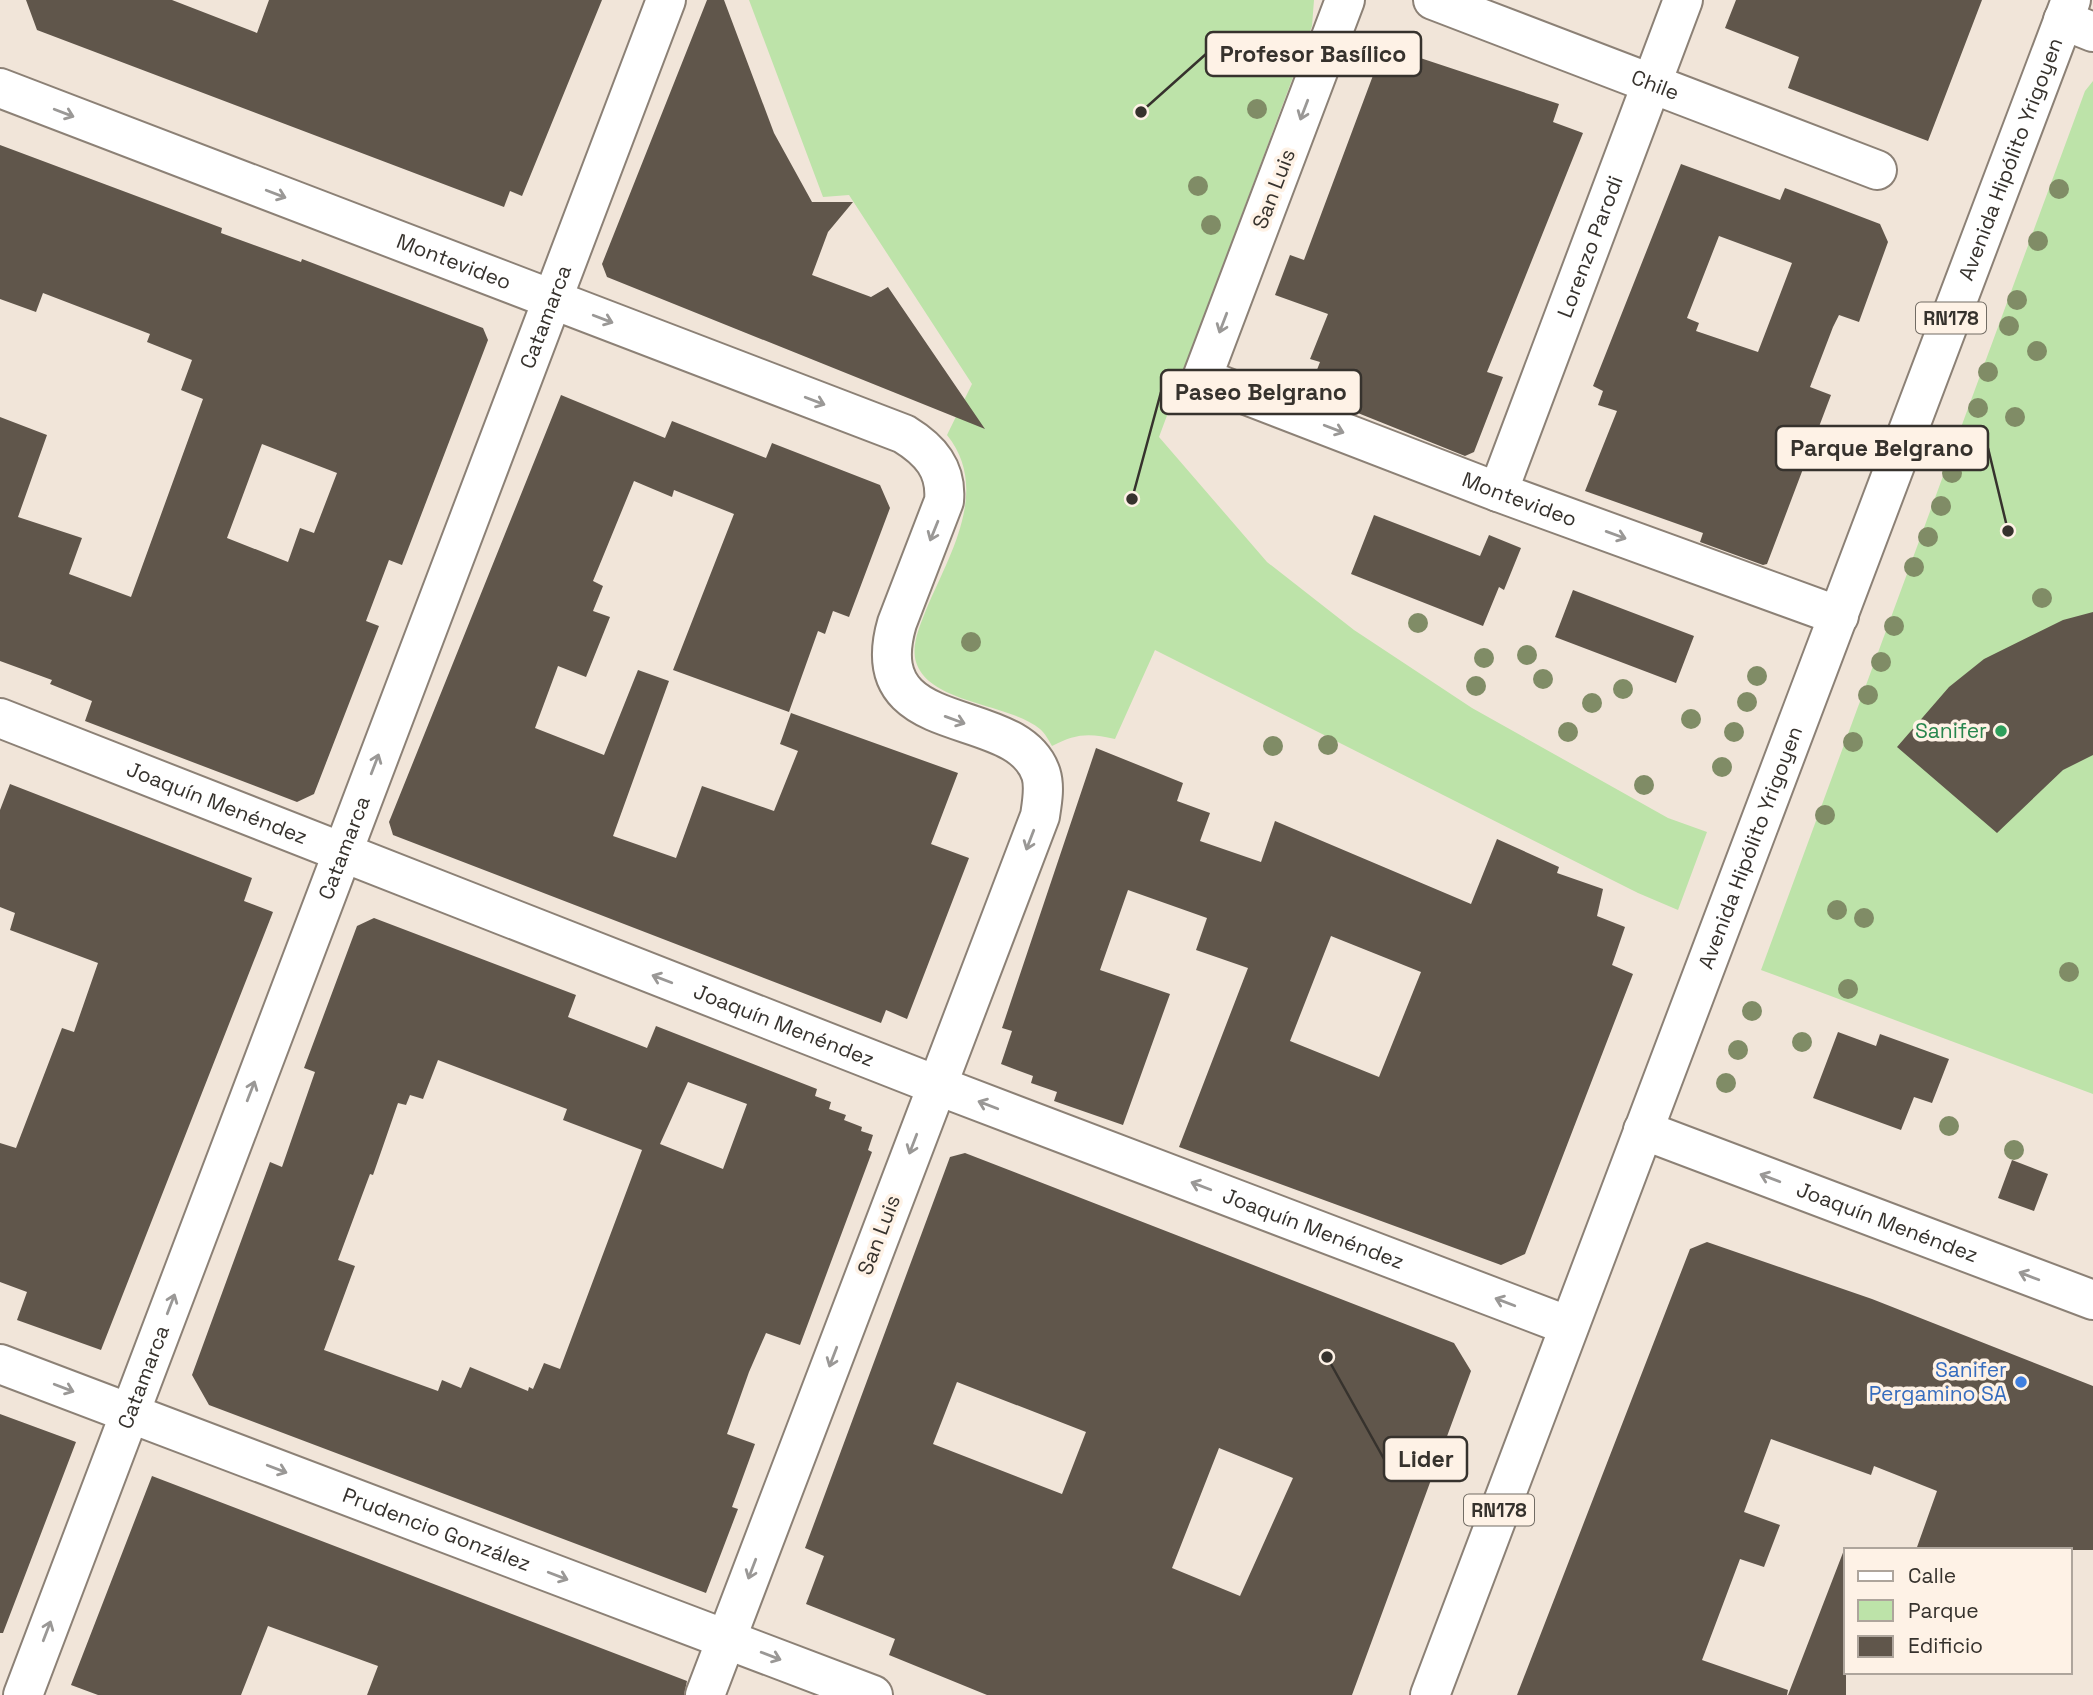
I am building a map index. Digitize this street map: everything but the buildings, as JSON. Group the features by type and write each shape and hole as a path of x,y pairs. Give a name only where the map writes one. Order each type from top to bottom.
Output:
{"street":[{"name":"Catamarca","path":"23,1695 666,0"},
{"name":"San Luis","path":"1202,378 1345,0"},
{"name":"Chile","path":"1433,0 1877,170"},
{"name":"Lorenzo Parodi","path":"1498,492 1683,0"},
{"name":"Avenida Hipólito Yrigoyen","path":"1430,1695 1839,616 2076,17"},
{"name":"Montevideo","path":"0,88 904,434 929,452 939,466 946,484 940,517 892,641 900,683 912,699 931,711 1008,739 1027,751 1041,774"},
{"name":"Montevideo","path":"1202,378 1498,492 1839,616"},
{"name":"Joaquín Menéndez","path":"0,718 340,854 936,1085 1569,1326"},
{"name":"San Luis","path":"705,1695 1040,816 1041,774"},
{"name":"Joaquín Menéndez","path":"1643,1130 2093,1300"},
{"name":"Prudencio González","path":"0,1364 873,1695"}],"green space":[{"path":"749,0 1314,0 1312,26 1159,437 1267,562 1354,630 1472,708 1668,818 1707,832 1678,910 1638,893 1155,650 1115,739 1083,735 1052,746 1042,731 1026,720 953,695 924,676 916,662 917,635 954,545 966,500 966,478 960,456 947,435 972,384 849,195 823,197"},
{"path":"2093,81 2093,1094 1761,970 2085,91"}],"place":[{"name":"Profesor Basílico","path":"1141,112"},
{"name":"Paseo Belgrano","path":"1132,499"},
{"name":"Parque Belgrano","path":"2008,531"},
{"name":"Sanifer","path":"2001,731"},
{"name":"Lider","path":"1327,1357"},
{"name":"Sanifer Pergamino SA","path":"2021,1382"}]}
